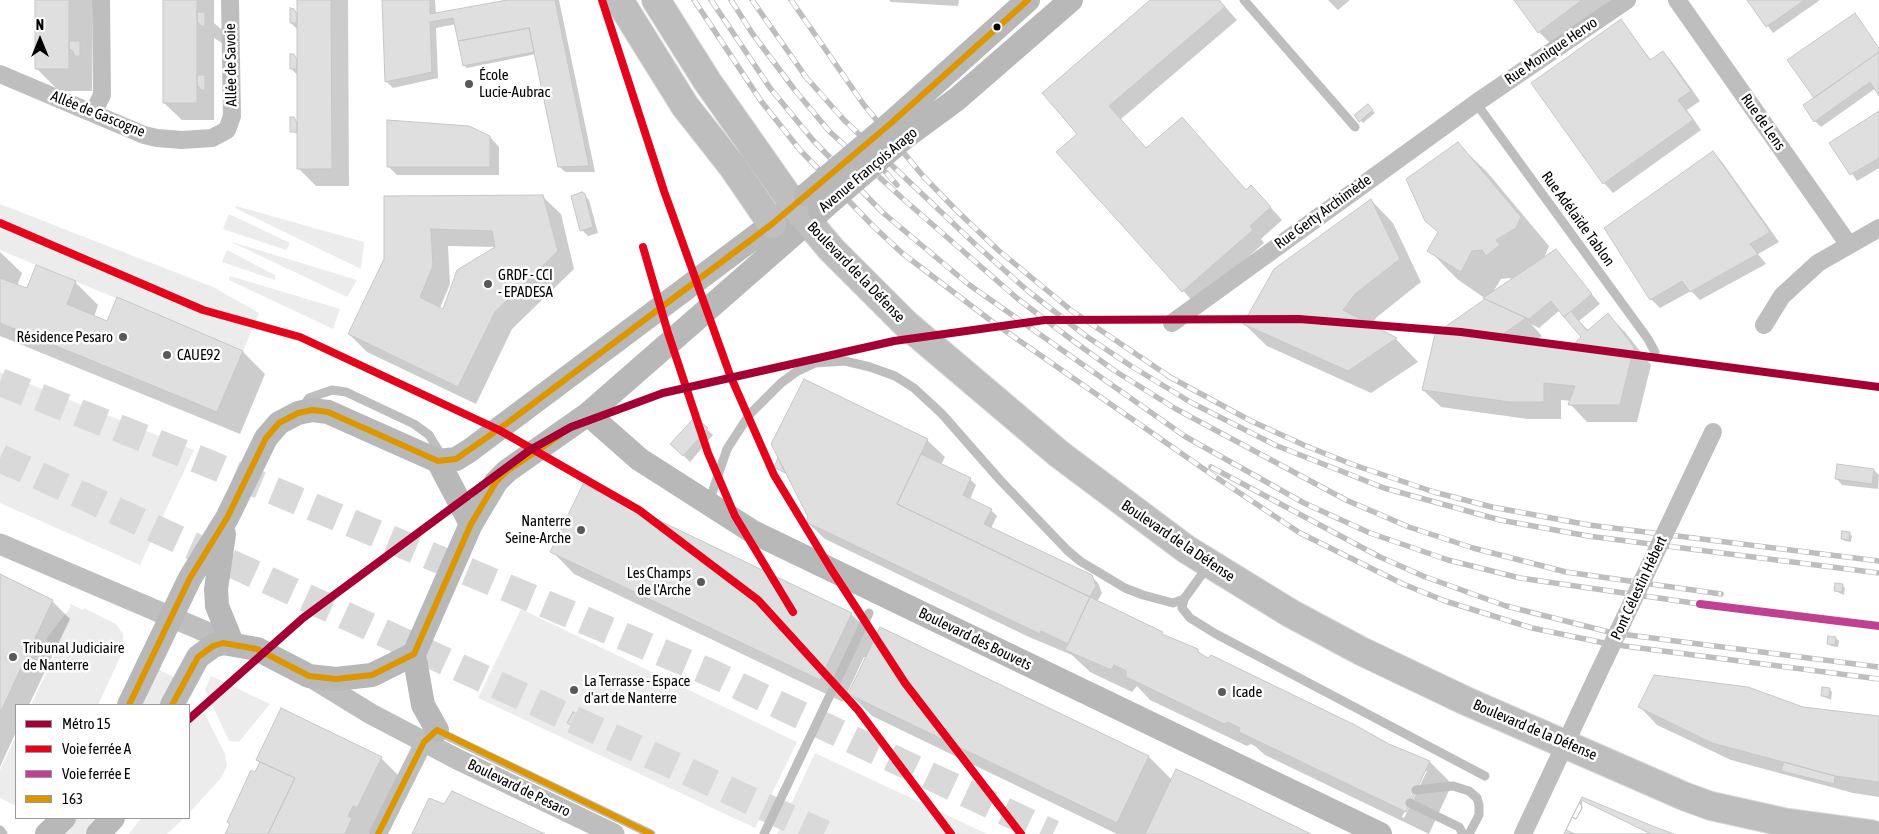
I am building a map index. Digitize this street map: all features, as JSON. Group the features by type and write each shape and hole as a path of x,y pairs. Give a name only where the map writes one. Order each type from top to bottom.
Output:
{"main road":[{"path":"618,0 685,106 733,166 772,224"},
{"name":"Boulevard de la Défense","path":"656,0 707,81 807,208 907,325 970,380 1104,490 1209,564 1361,651 1648,782 1711,806 1783,822 1871,834"},
{"name":"Avenue François Arago","path":"414,654 471,524 496,482 507,471 588,414 807,208 897,131 1028,0"},
{"name":"Avenue François Arago","path":"897,131 957,99 1071,0"},
{"name":"Avenue François Arago","path":"442,460 456,459 469,451 772,224 807,208"},
{"path":"129,704 170,616 190,578 228,518 266,438 279,423 298,413 312,410 328,412 442,460 471,524"},
{"name":"Boulevard des Bouvets","path":"588,414 639,459 708,505 753,532 1380,834"},
{"path":"228,518 216,589 217,606 232,643"},
{"path":"173,704 198,657 213,646 232,643 257,648 309,676 336,679 372,674 414,654 423,705 431,736"},
{"path":"47,834 63,819"},
{"path":"98,834 112,819"}],"street":[{"path":"93,112 102,95 101,0"},
{"name":"Allée de Savoie","path":"227,130 232,116 230,0"},
{"name":"Rue Monique Hervo","path":"1476,103 1626,0"},
{"name":"Rue de Lens","path":"1678,0 1849,245"},
{"name":"Allée de Gascogne","path":"0,74 157,138 212,138 227,130"},
{"name":"Rue Gerty Archimède","path":"1172,323 1476,103"},
{"path":"1764,325 1782,296 1818,264 1879,228"},
{"name":"Pont Célestin Hébert","path":"1523,834 1564,743 1713,432"},
{"path":"0,544 232,643"},
{"name":"Boulevard de Pesaro","path":"309,676 371,714 431,736 614,834"},
{"path":"378,834 431,736"}],"lane":[{"path":"1244,0 1355,127"},
{"name":"Rue Adélaïde Tablon","path":"1476,103 1631,315 1655,352"},
{"path":"708,505 728,449 749,415 781,383 796,372 815,362 845,362 870,367 895,376 914,388 942,414 1000,480 1067,550 1080,561 1125,588 1143,595 1173,603 1184,599"},
{"path":"1209,564 1184,599 1182,608 1190,618 1216,634 1485,776"},
{"path":"764,834 869,613"},
{"name":"Boulevard de Pesaro","path":"431,736 651,834"},
{"path":"1416,790 1453,786 1470,790 1480,805 1479,816 1468,834"},
{"path":"1410,803 1459,826 1463,834"},
{"path":"0,830 3,834"}],"shaded area":[{"path":"0,204 213,287 259,313 243,351 0,250"},
{"path":"236,206 364,242 361,269 235,208"},
{"path":"229,214 290,243 286,250 223,229"},
{"path":"229,241 357,280 347,297"},
{"path":"227,250 275,275 275,280 222,262"},
{"path":"230,276 340,309 333,329 229,280"},
{"path":"0,372 194,450 140,565 0,503"},
{"path":"70,604 83,610 84,608 116,624 123,634 123,651 98,704 31,704 57,650 46,639 70,608"},
{"path":"521,609 797,742 755,828 478,698"},
{"path":"158,669 174,677 160,704 141,704"},
{"path":"211,676 270,704 239,742 229,741 205,690"},
{"path":"199,703 225,754 227,766 221,778 190,812 190,722"},
{"path":"15,738 15,806 0,798 0,770"},
{"path":"815,753 915,800 987,834 777,834"},
{"path":"76,819 98,819 85,834 62,834"},
{"path":"140,819 183,819 167,834 129,834"}],"building":[{"path":"35,0 69,0 69,69 35,69"},
{"path":"163,0 197,0 197,103 163,103"},
{"path":"297,0 331,0 332,169 297,169"},
{"path":"382,0 430,0 430,14 507,0 555,0 589,166 558,167 529,28 458,41 453,18 430,22 432,72 385,82"},
{"path":"1150,0 1219,0 1225,7 1109,106 1146,148 1182,117 1246,190 1251,185 1271,207 1250,226 1253,230 1182,292 1056,152 1077,134 1042,93"},
{"path":"1514,0 1582,0 1538,33"},
{"path":"1747,0 1805,0 1766,27"},
{"path":"290,8 294,9 297,14 297,23 290,23"},
{"path":"197,12 205,12 205,26 201,26 197,21"},
{"path":"1855,13 1879,48 1879,52 1814,98 1787,60"},
{"path":"1621,19 1650,60 1663,51 1691,91 1678,100 1693,120 1603,184 1531,83"},
{"path":"529,28 534,52 463,66 458,41"},
{"path":"69,41 80,41 80,56 75,56 72,50 69,50"},
{"path":"1879,52 1879,96 1870,82 1814,122 1803,105"},
{"path":"290,54 294,54 297,60 297,69 290,69"},
{"path":"197,75 205,75 205,90 201,90 197,84"},
{"path":"1368,104 1373,110 1359,122 1354,115"},
{"path":"1879,111 1879,158 1850,175 1829,143"},
{"path":"290,117 294,117 297,123 297,132 290,132"},
{"path":"387,120 469,126 490,136 490,167 387,167"},
{"path":"1458,142 1521,217 1516,228 1496,240 1500,245 1486,256 1482,250 1472,251 1461,272 1427,251 1438,232 1425,221 1406,179"},
{"path":"1713,151 1770,232 1750,244 1758,254 1690,292 1682,281 1650,300 1604,228"},
{"path":"582,192 585,194 593,227 580,231 571,196"},
{"name":"GRDF - CCI - EPADESA","path":"543,195 558,251 495,312 458,387 348,334 384,259 384,196","holes":["431,229 492,231 495,247 457,270 443,309 420,297 433,266"]},
{"path":"1371,199 1400,259 1355,294 1343,310 1397,338 1348,371 1243,324 1274,269"},
{"path":"1556,249 1592,294 1564,317 1551,301 1529,319 1483,298"},
{"name":"Résidence Pesaro","path":"36,265 76,281 67,304 107,321 117,297 243,351 217,412 0,323 0,278 27,288"},
{"path":"1485,299 1526,318 1495,340 1569,348 1581,337 1564,317 1571,311 1587,331 1608,313 1634,347 1620,405 1568,405 1575,386 1544,383 1544,402 1510,402 1422,390 1435,334"},
{"path":"804,379 928,439 897,504 1090,597 1068,644 1041,631 1040,634 806,522 808,517 771,444"},
{"path":"695,417 708,428 683,456 670,444"},
{"path":"921,454 971,478 963,495 992,509 984,524 1092,575 1096,586 1090,597 897,504"},
{"path":"778,458 785,473 774,467"},
{"path":"1837,464 1874,469 1872,484 1835,479"},
{"name":"Les Champs de l'Arche","path":"583,484 852,613 820,680 550,552"},
{"path":"1842,531 1850,532 1849,540 1841,539"},
{"name":"Tribunal Judiciaire de Nanterre","path":"0,574 53,600 0,713"},
{"path":"1835,583 1843,584 1842,592 1834,591"},
{"name":"Icade","path":"1090,597 1163,632 1162,634 1198,649 1198,652 1208,658 1211,655 1355,725 1389,744 1430,761 1406,812 1241,733 1239,731 1240,728 1228,722 1224,724 1126,677 1126,671 1114,665 1112,669 1109,669 1065,650"},
{"path":"880,627 1149,756 1117,823 848,694"},
{"path":"1828,636 1836,637 1835,645 1827,644"},
{"path":"1654,675 1748,687 1803,707 1879,716 1879,782 1835,776 1712,743 1638,707"},
{"path":"1822,687 1830,688 1829,697 1821,696"},
{"path":"281,708 382,757 357,808 353,806 348,816 352,818 345,834 268,834 295,778 256,760"},
{"path":"573,712 597,723 592,734 567,723"},
{"path":"260,762 295,778 268,834 225,834 230,824 227,822 251,770 255,772"},
{"path":"1784,762 1835,776 1834,784 1781,771"},
{"path":"1176,769 1194,777 1311,834 1145,834"},
{"path":"452,791 545,834 412,834 429,798 444,804"},
{"path":"1582,797 1655,827 1674,834 1564,834"},
{"path":"1581,800 1651,834 1575,834 1566,830 1572,817 1576,819 1582,808"},
{"path":"1580,802 1582,808 1576,819 1572,817"}],"tunnel":[{"path":"0,382 205,462 711,673 1053,834"},
{"path":"0,458 824,834"}],"railway":[{"path":"694,0 761,101 800,150 873,226 902,253 994,323 1211,474 1300,533 1403,584 1445,601 1532,628 1609,644 1879,679"},
{"path":"711,0 770,88 812,139 882,212 968,284 1186,437 1304,503 1370,533 1448,560 1520,578 1700,604"},
{"path":"731,0 752,33 794,89 829,131 902,198 1018,299 1115,371 1176,409 1346,500 1409,527 1473,548 1566,572 1721,594"},
{"path":"752,0 808,80"},
{"path":"791,0 864,105 923,176 956,210 998,250 1072,311 1173,379"},
{"path":"804,75 844,120 976,245 1028,291 1086,336 1131,366 1192,403 1275,445 1384,488 1500,520 1588,536 1879,573"},
{"path":"857,140 897,185"},
{"path":"1168,376 1251,421 1306,446 1354,465 1434,492 1492,507 1589,525 1879,561"},
{"path":"1211,467 1380,557 1423,576 1506,606 1613,633 1879,667"}],"metro line":[{"name":"15","path":"190,718 303,618 530,450 571,427 663,393 894,341 1045,320 1299,319 1461,332 1879,387"}],"rail line":[{"name":"A","path":"602,0 664,191 730,375 774,475 831,569 905,683 1021,834"},
{"name":"A","path":"0,223 203,310 300,337 499,430 639,510 758,600 858,710 951,834"},
{"name":"A","path":"643,247 668,333 708,453 735,516 793,612"},
{"name":"E","path":"1700,604 1879,626"}],"transit line":[{"name":"163","path":"129,704 190,578 227,518 266,438 279,423 298,413 312,410 328,412 438,461 456,459 506,424 772,224 890,124 1028,0"},
{"name":"163","path":"173,704 198,657 213,646 223,643 257,649 309,676 336,679 372,675 414,654 471,524 496,482 507,471 559,436"},
{"name":"163","path":"378,834 424,742 437,730 651,834"}],"place":[{"name":"École Lucie-Aubrac","path":"469,84"},
{"name":"GRDF - CCI - EPADESA","path":"488,284"},
{"name":"Résidence Pesaro","path":"123,337"},
{"name":"CAUE92","path":"167,355"},
{"name":"Nanterre Seine-Arche","path":"581,530"},
{"name":"Les Champs de l'Arche","path":"701,582"},
{"name":"Tribunal Judiciaire de Nanterre","path":"13,657"},
{"name":"La Terrasse - Espace d'art de Nanterre","path":"574,690"},
{"name":"Icade","path":"1222,692"}]}
